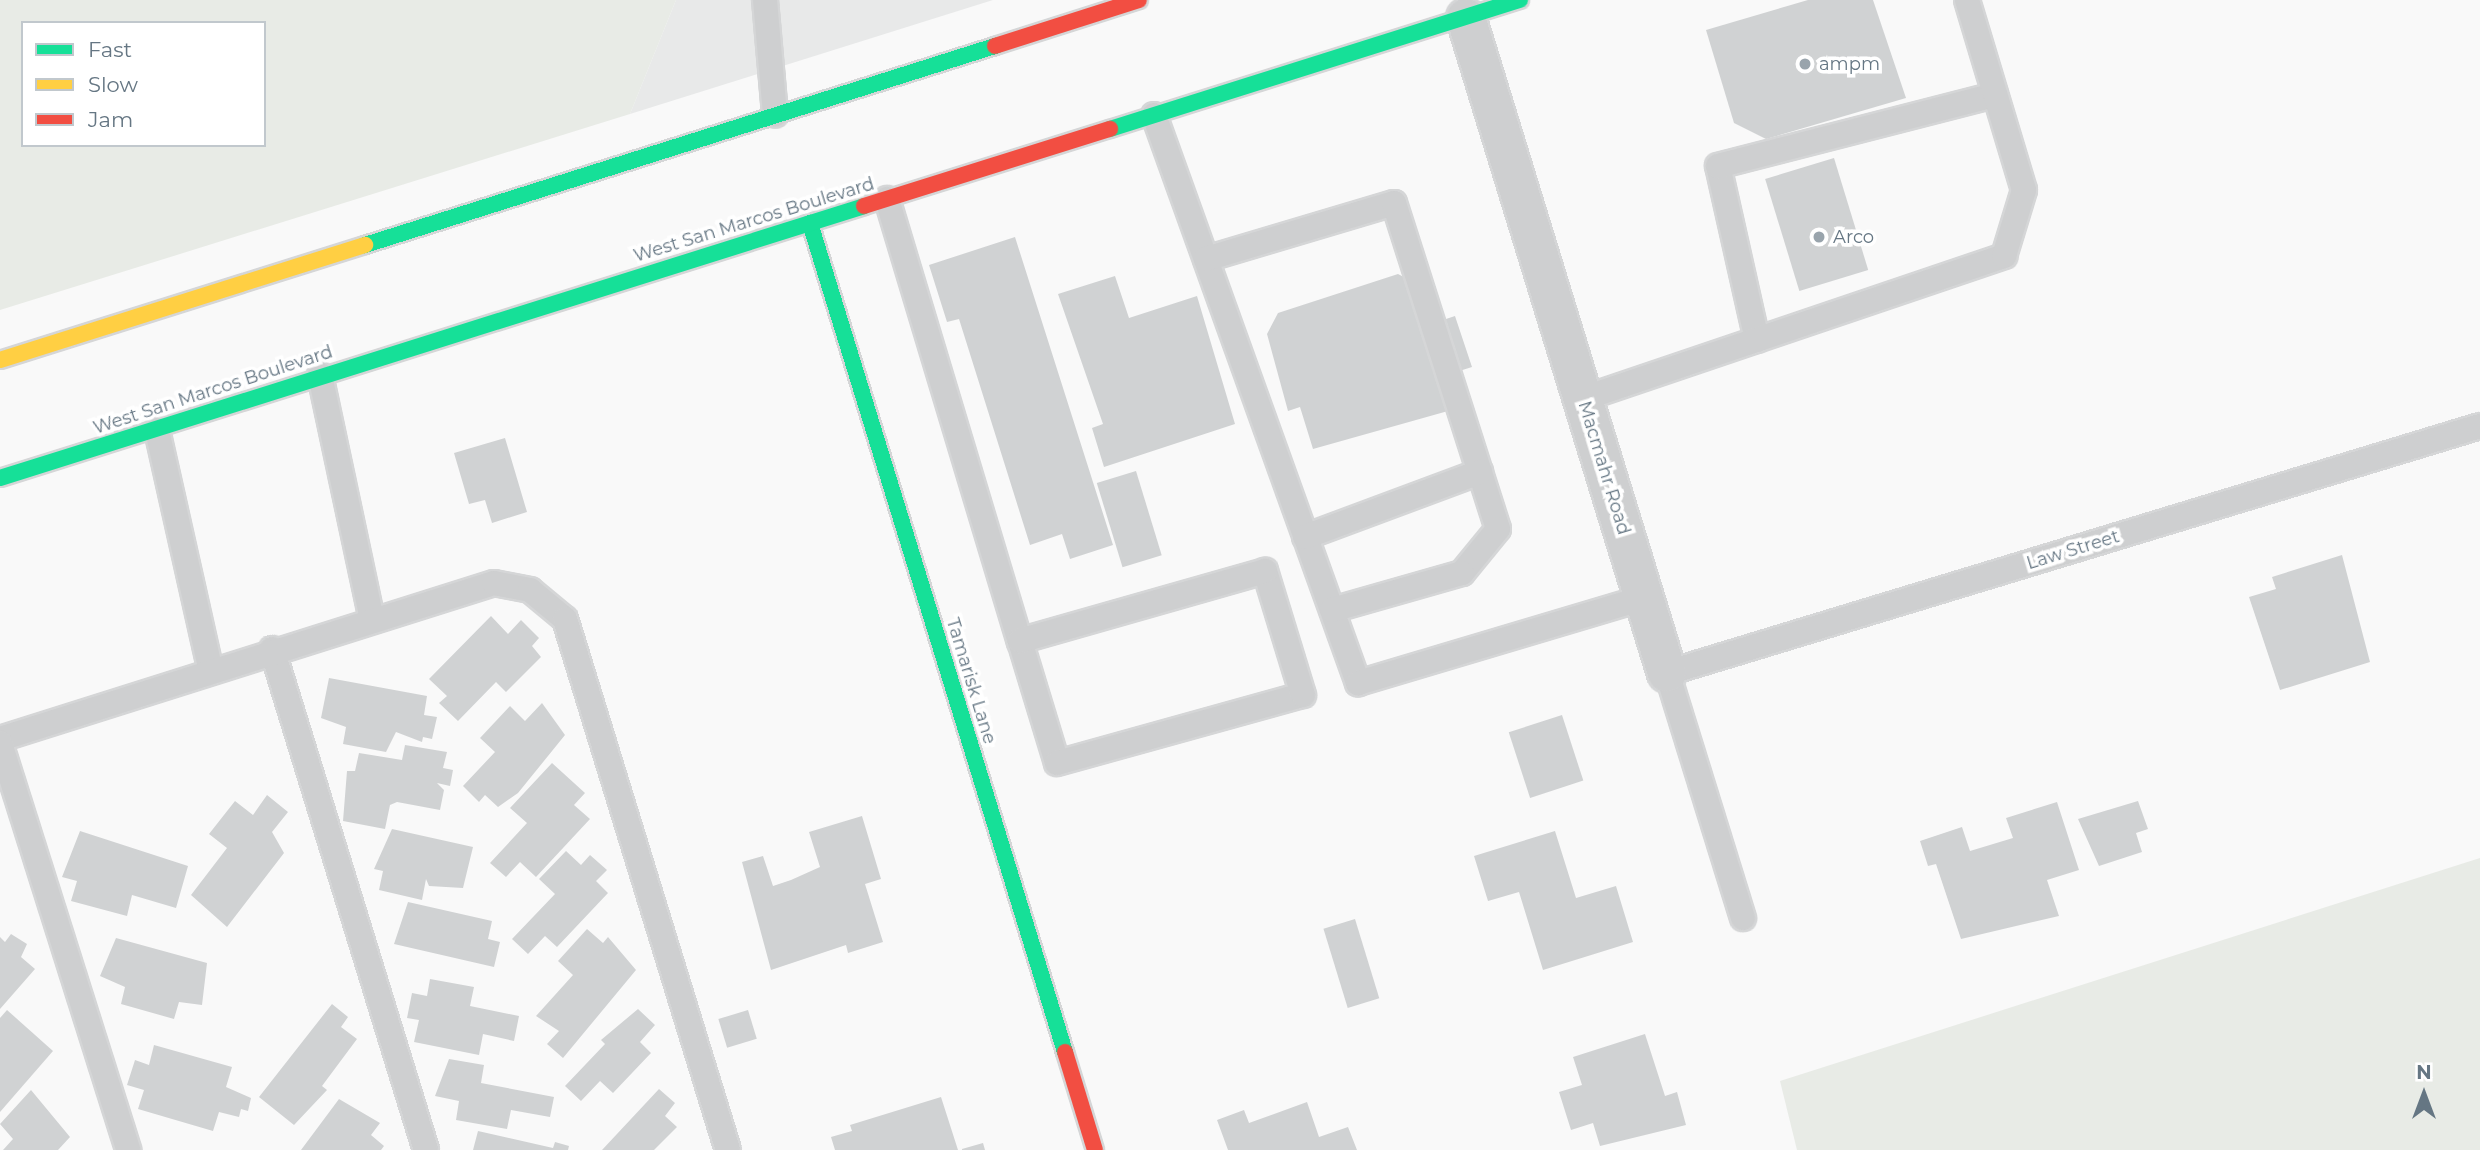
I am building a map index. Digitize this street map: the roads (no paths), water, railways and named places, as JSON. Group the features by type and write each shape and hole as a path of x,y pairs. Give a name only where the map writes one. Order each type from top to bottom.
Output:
{"main road":[{"path":"0,360 1139,0"},
{"name":"West San Marcos Boulevard","path":"0,478 157,430 320,375 1154,115 1464,9 1520,0"},
{"name":"Tamarisk Lane","path":"810,223 1095,1150"}],"street":[{"name":"Macmahr Road","path":"1464,9 1667,673"}],"lane":[{"path":"765,0 775,115"},
{"path":"1583,399 2004,256 2024,190 1968,0"},
{"path":"1757,340 1718,166 1995,95"},
{"path":"1154,115 1358,683 1643,598"},
{"path":"887,199 1020,642 1057,763 1303,695 1265,571 1020,642"},
{"path":"1206,259 1394,203 1498,529 1462,573 1332,610"},
{"path":"320,375 372,620"},
{"name":"Law Street","path":"1667,673 2480,426"},
{"path":"157,430 211,671"},
{"path":"1306,537 1480,472"},
{"path":"128,1150 0,741 272,649 494,583 530,590 565,620 728,1150"},
{"path":"272,649 426,1150"},
{"name":"Macmahr Road","path":"1667,673 1744,918"}],"place":[{"name":"ampm","path":"1805,64"},
{"name":"Arco","path":"1819,237"}]}
